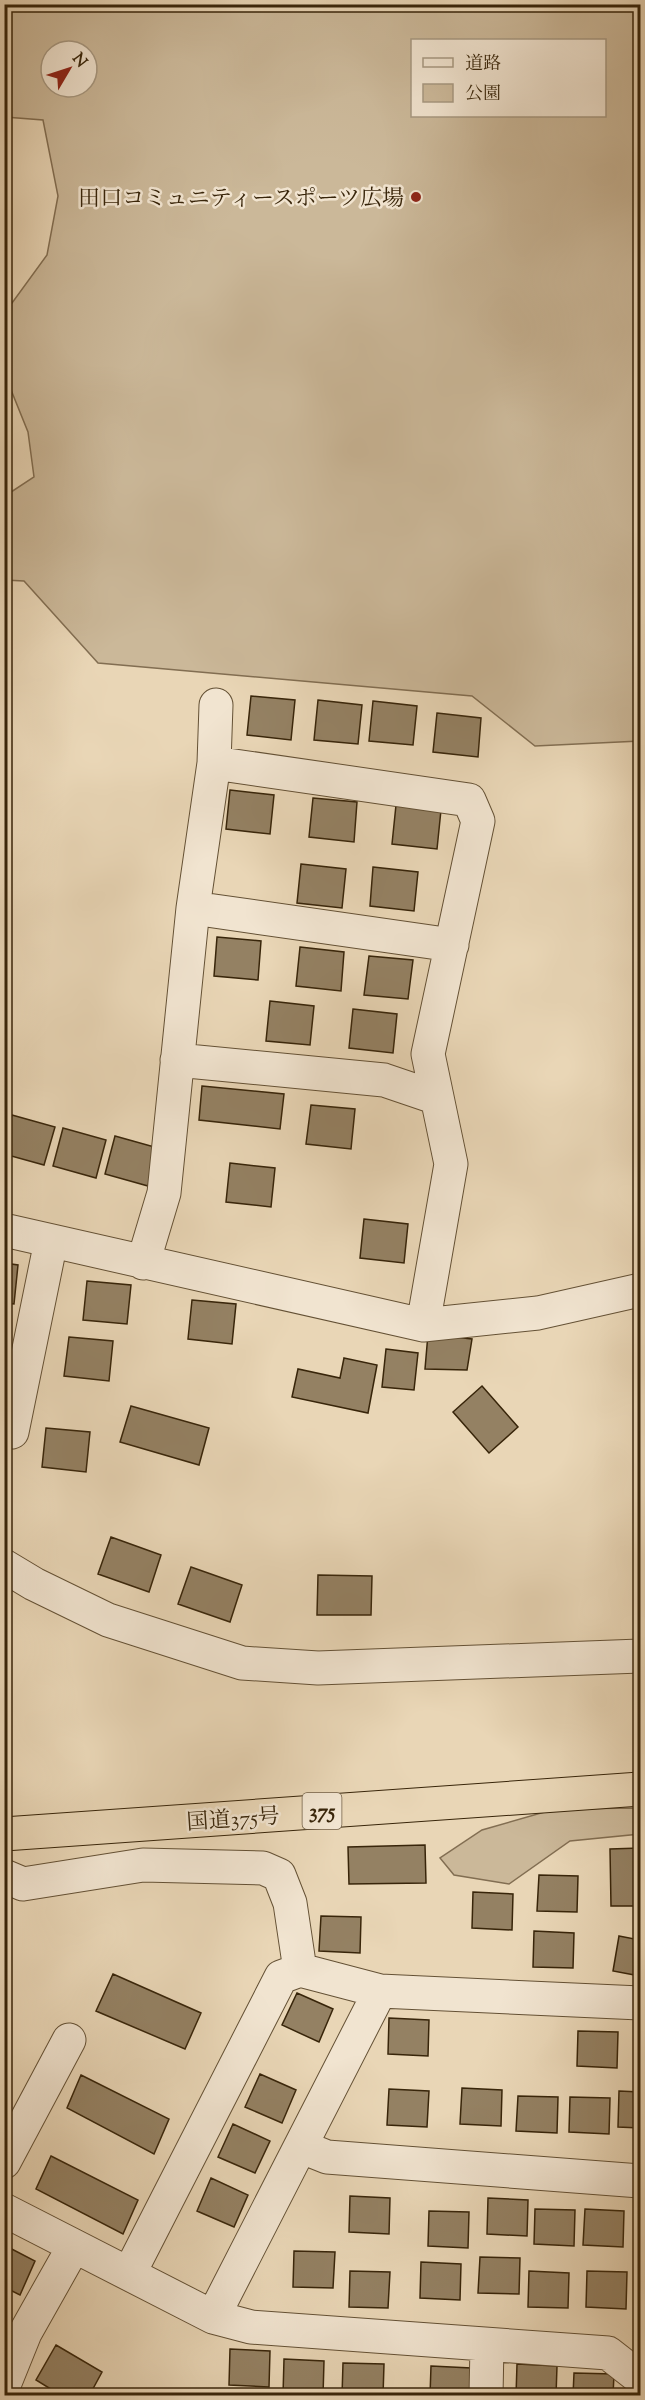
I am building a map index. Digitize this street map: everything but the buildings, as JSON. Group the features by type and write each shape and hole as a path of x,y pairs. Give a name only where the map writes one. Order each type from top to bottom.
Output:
{"highway":[{"name":"国道375号","path":"4,1834 640,1789"}],"street":[{"path":"143,1263 164,1193 193,908 214,764 216,705"},
{"path":"214,764 469,800 478,821 428,1054 452,1164 423,1325"},
{"path":"193,908 452,945"},
{"path":"177,1060 384,1080 437,1098"},
{"path":"4,1230 423,1325 537,1313 640,1290"},
{"path":"12,1432 51,1241"},
{"path":"4,1566 34,1584 108,1620 242,1663 318,1668 640,1656"},
{"path":"4,1876 23,1884 143,1865 264,1868 279,1875 291,1903 300,1970"},
{"path":"129,2274 281,1977 300,1970 380,1991 640,2003"},
{"path":"213,2317 380,1991"},
{"path":"4,2162 69,2040"},
{"path":"302,2147 327,2157 640,2181"},
{"path":"4,2210 213,2317 251,2327 608,2353 638,2369"},
{"path":"4,2385 25,2333 74,2246"},
{"path":"486,2396 487,2345"}],"green space":[{"path":"624,4 640,16 640,741 535,746 472,696 98,663 24,581 5,580 5,496 34,477 28,432 5,375 4,314 47,255 58,196 43,120 5,117 5,5"},
{"path":"640,1808 640,1834 570,1841 509,1884 454,1875 440,1858 482,1830 555,1809"}],"place":[{"name":"田口コミュニティースポーツ広場","path":"416,197"}]}
